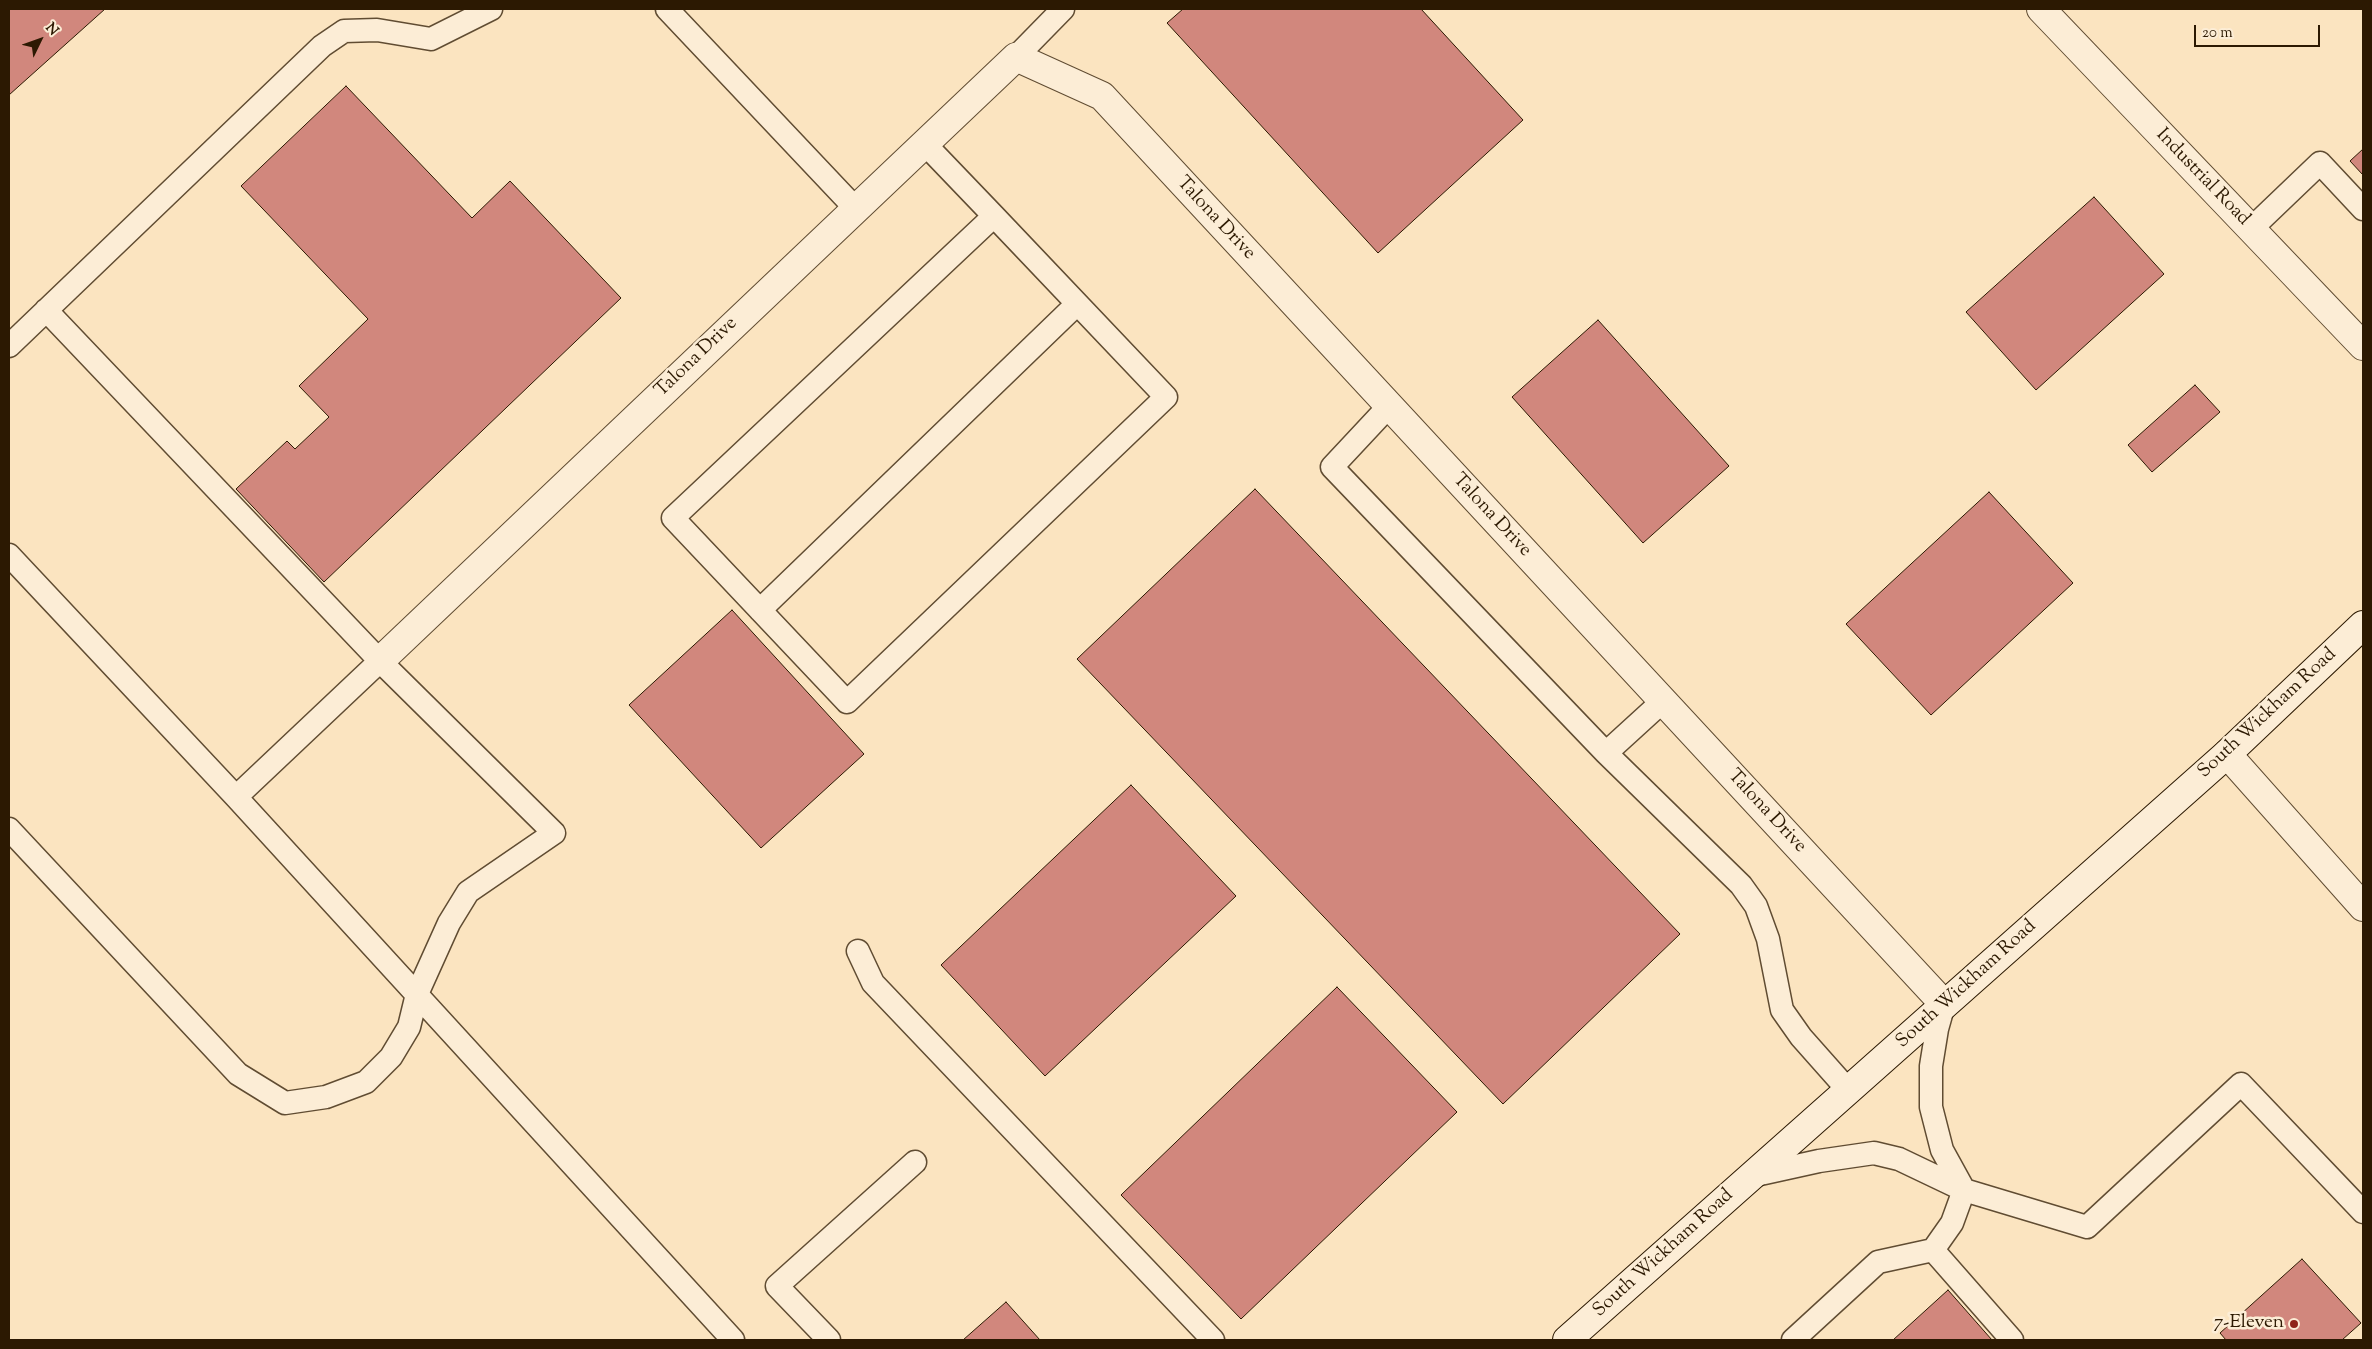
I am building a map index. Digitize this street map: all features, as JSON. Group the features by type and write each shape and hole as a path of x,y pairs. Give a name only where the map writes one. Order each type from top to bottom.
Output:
{"street":[{"name":"Industrial Road","path":"2041,9 2363,346"},
{"name":"Talona Drive","path":"380,661 1016,57 1102,96 1944,1004"},
{"name":"South Wickham Road","path":"1567,1340 2227,754 2363,625"},
{"path":"2227,754 2363,907"}],"lane":[{"path":"9,346 322,46 344,31 377,30 431,39 490,9"},
{"path":"667,9 855,208"},
{"name":"Talona Drive","path":"1016,57 1063,9"},
{"path":"924,144 994,216 1166,398 847,702 673,518 994,216"},
{"path":"2251,229 2320,164 2363,209"},
{"path":"760,610 1077,304"},
{"path":"9,829 238,1074 284,1103 326,1097 366,1082 391,1057 409,1027 417,994 449,923 468,892 554,833 380,661 46,310"},
{"path":"1389,406 1332,467 1606,753 1741,885 1756,906 1768,939 1782,1010 1801,1037 1848,1090"},
{"path":"9,556 236,797 733,1340"},
{"path":"236,797 380,661"},
{"path":"1606,753 1663,701"},
{"path":"858,951 873,983 1213,1340"},
{"path":"1793,1340 1878,1262 1933,1250 1952,1223 1964,1190 1942,1150 1931,1107 1931,1066 1937,1029 1944,1004"},
{"path":"1751,1176 1819,1160 1874,1153 1899,1158 1964,1190 2087,1227 2241,1084 2363,1212"},
{"path":"829,1340 778,1286 915,1162"},
{"path":"1933,1250 2012,1340"}],"building":[{"path":"9,9 105,9 9,95"},
{"path":"1183,9 1421,9 1523,120 1378,253 1167,23"},
{"path":"346,86 472,218 510,181 621,298 324,582 236,489 287,441 295,449 329,417 299,386 368,319 241,186"},
{"path":"2363,149 2363,175 2350,161"},
{"path":"2094,197 2164,274 2036,390 1966,312"},
{"path":"1598,320 1729,466 1643,543 1512,397"},
{"path":"2195,385 2220,412 2152,472 2128,445"},
{"path":"1255,489 1680,934 1503,1104 1077,659"},
{"path":"1989,492 2073,583 1931,715 1846,624"},
{"path":"732,610 864,754 761,848 629,705"},
{"path":"1131,785 1236,896 1045,1076 941,965"},
{"path":"1337,987 1457,1112 1241,1319 1121,1195"},
{"path":"2302,1259 2361,1323 2342,1340 2226,1340 2220,1333"},
{"path":"1948,1290 1992,1340 1893,1340"},
{"path":"1006,1302 1040,1340 963,1340"}],"place":[{"name":"7-Eleven","path":"2294,1324"}]}
